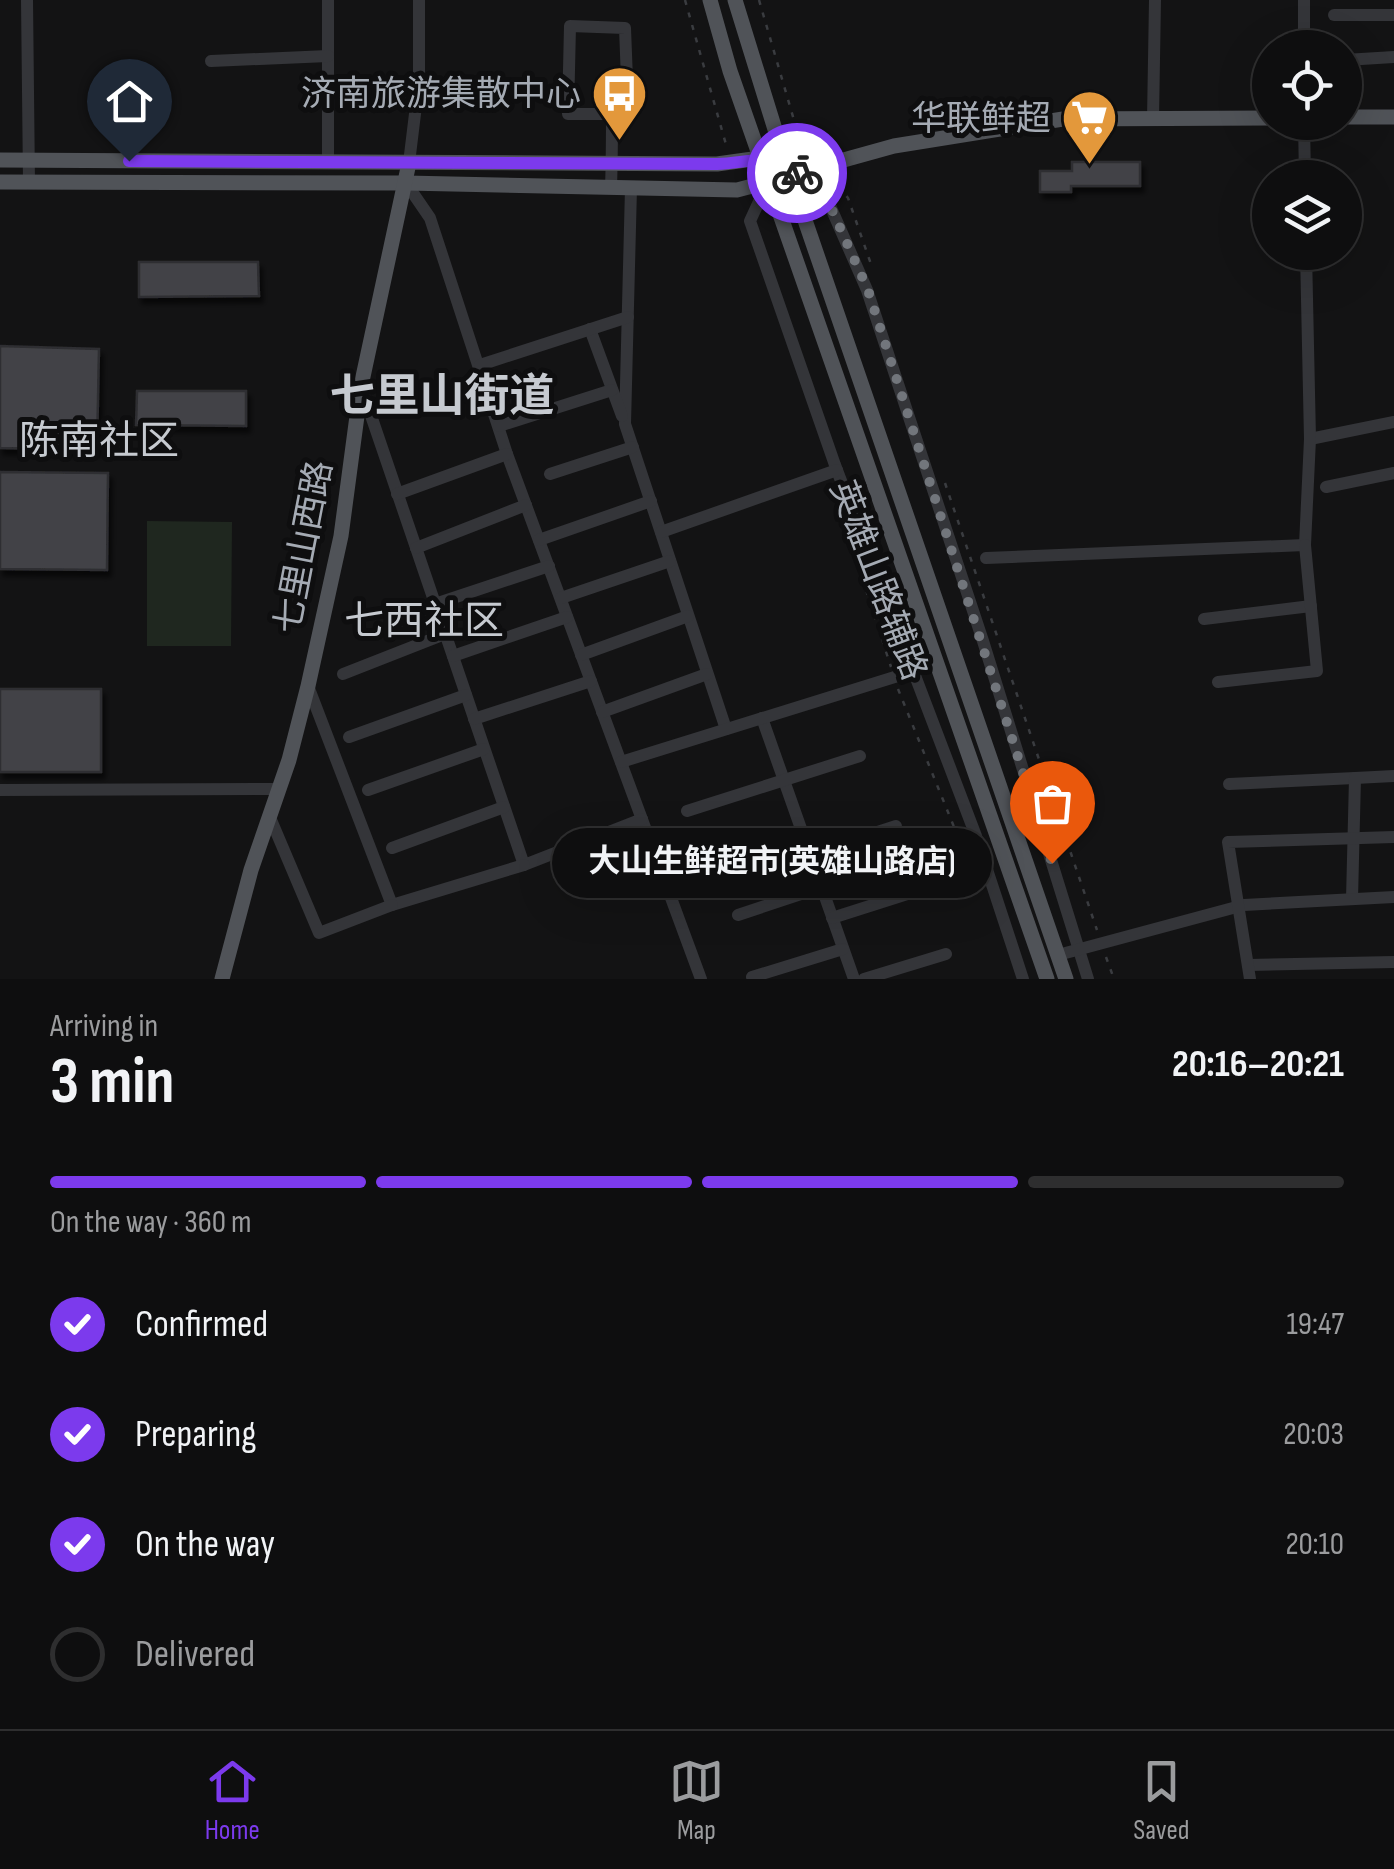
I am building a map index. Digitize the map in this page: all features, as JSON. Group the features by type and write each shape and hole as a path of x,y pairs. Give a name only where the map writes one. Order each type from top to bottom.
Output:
{"main road":[{"path":"710,0 768,182 1047,979"},
{"path":"734,0 786,165 1066,979"},
{"path":"1362,117 1394,117"},
{"path":"0,160 717,164 760,158 786,165 822,166 894,146 1063,119 1252,118"},
{"name":"七里山西路","path":"222,979 308,686 340,536 361,386 409,162"},
{"path":"0,182 406,183 738,190 768,182 786,165"}],"street":[{"path":"27,0 29,182"},
{"path":"328,0 328,162"},
{"name":"七里山西路","path":"409,162 418,81 420,0"},
{"path":"1154,119 1155,0"},
{"path":"1304,0 1304,30"},
{"path":"1334,15 1394,15"},
{"path":"611,187 612,162 612,114 612,107 628,106 625,28 570,26 568,114 612,114"},
{"path":"211,61 328,56"},
{"path":"1362,59 1394,57"},
{"path":"786,165 824,192 868,290 1088,979"},
{"name":"英雄山路辅路","path":"768,182 750,221 837,470 976,836 1023,979"},
{"path":"406,183 430,218 526,505 701,979"},
{"path":"625,424 632,188"},
{"path":"1218,682 1317,672 1305,546 1310,440 1306,270"},
{"path":"480,366 628,316"},
{"path":"590,329 726,730"},
{"path":"361,386 524,865"},
{"path":"499,426 612,390"},
{"path":"1310,440 1394,422"},
{"path":"550,474 633,447"},
{"path":"397,494 508,454"},
{"path":"661,532 837,470"},
{"path":"1326,487 1394,472"},
{"path":"539,540 650,501"},
{"path":"416,548 526,505"},
{"path":"986,558 1305,546"},
{"path":"561,598 670,561"},
{"path":"435,604 549,566"},
{"path":"1204,620 1311,606"},
{"path":"453,656 568,616"},
{"path":"582,655 688,616"},
{"path":"343,674 445,634"},
{"path":"621,762 914,671"},
{"path":"602,712 708,674"},
{"path":"474,719 591,682"},
{"path":"308,686 392,905"},
{"path":"349,737 466,695"},
{"path":"762,718 854,979"},
{"path":"368,790 484,749"},
{"path":"688,811 860,756"},
{"path":"1229,784 1394,776"},
{"path":"1352,900 1355,778"},
{"path":"0,790 278,790"},
{"path":"392,848 504,807"},
{"path":"269,815 319,934 392,905 524,865 642,819"},
{"path":"810,854 896,826"},
{"path":"708,865 804,836"},
{"path":"1394,838 1228,842 1249,972 1394,962"},
{"path":"738,916 822,888"},
{"path":"832,918 922,888"},
{"path":"1058,955 1238,906 1394,898"},
{"path":"752,977 843,948"},
{"path":"864,979 946,954"}],"shaded area":[{"path":"147,521 232,522 231,646 147,646"}],"building":[{"path":"1072,162 1140,162 1140,186 1071,186 1071,192 1040,192 1040,171 1072,171"},
{"path":"139,262 258,262 259,296 139,297"},
{"path":"0,346 99,349 97,450 0,448"},
{"path":"137,391 246,391 246,426 136,425"},
{"path":"0,472 108,473 107,570 0,569"},
{"path":"0,689 101,689 101,772 0,772"}],"way so far":[{"path":"797,173 824,192 868,290 1052,863"}],"place":[{"name":"济南旅游集散中心","path":"620,142"},
{"name":"华联鲜超","path":"1090,167"},
{"name":"大山生鲜超市(英雄山路店)","path":"1052,863"}],"district":[{"name":"七里山街道","path":"442,395"},
{"name":"陈南社区","path":"99,440"},
{"name":"七西社区","path":"424,620"}],"route":[{"path":"129,161 732,164 760,158 786,165 797,173"}]}
